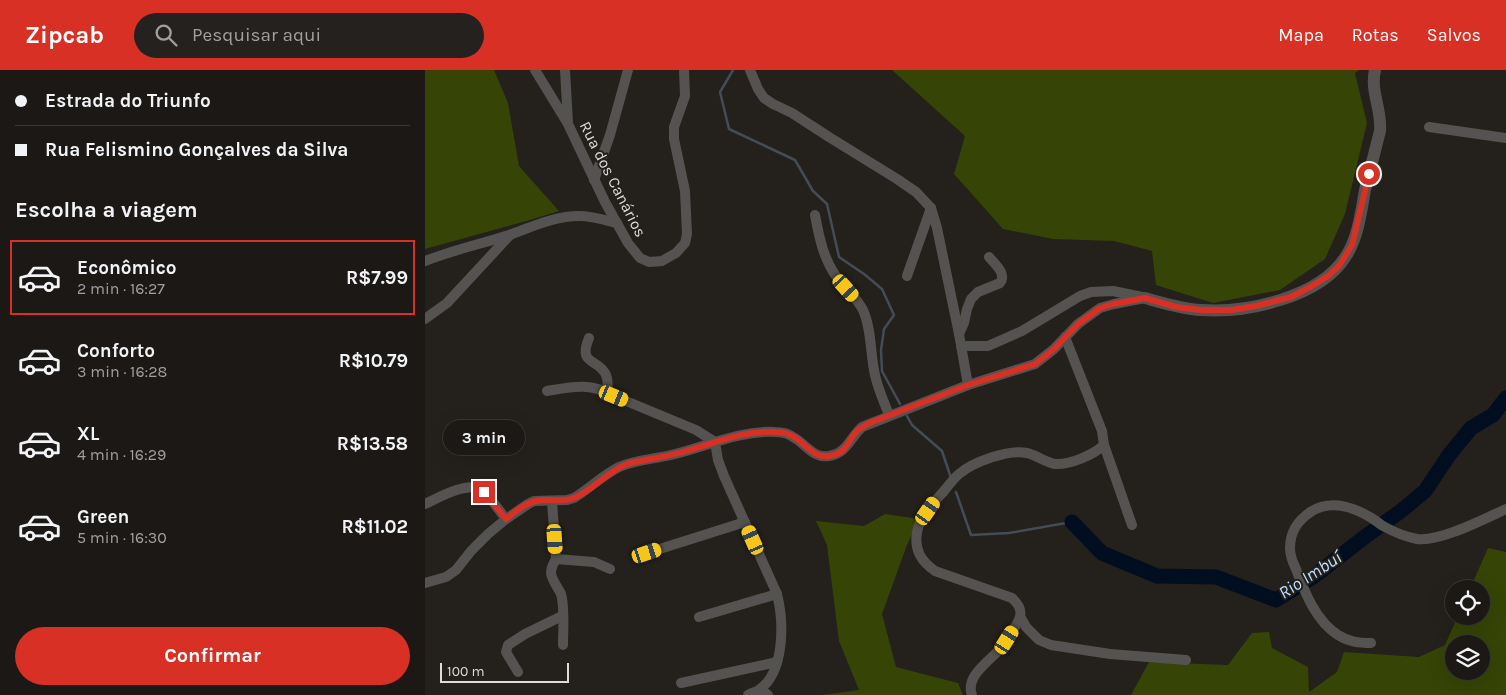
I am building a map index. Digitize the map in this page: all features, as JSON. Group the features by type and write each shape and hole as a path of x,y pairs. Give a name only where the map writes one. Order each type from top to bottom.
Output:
{"street":[{"name":"Rua dos Canários","path":"535,70 568,124 595,180 633,250 640,258 649,262 661,261 676,253 685,243 687,224 685,191 674,139 674,127 685,96 683,70"},
{"path":"565,70 568,124"},
{"path":"595,180 628,70"},
{"path":"750,70 764,98 792,113 897,179 916,192 931,208 937,228 968,385"},
{"path":"961,346 988,346 1022,331 1080,296 1091,292 1113,291 1176,307 1201,310 1231,310 1291,297 1328,276 1339,266 1352,245 1380,131 1381,121 1374,94 1373,75 1375,70"},
{"path":"1429,127 1506,138"},
{"path":"907,276 931,208"},
{"path":"815,215 819,240 831,268 837,279 856,300 867,323 875,375 889,415"},
{"path":"425,261 470,245 563,217 579,216 617,222"},
{"path":"425,320 447,303 510,234"},
{"path":"959,334 971,299 978,292 1001,283 1003,280 1001,273 989,257"},
{"path":"425,583 441,579 456,570 471,551 519,509 534,501 575,498 605,475 619,467 759,432 785,433 795,437 809,450 824,457 838,454 846,448 853,436 862,427 968,385 1035,364 1054,349 1078,324 1100,308 1145,298"},
{"path":"1065,337 1102,431 1104,445 1132,525"},
{"path":"589,338 585,346 585,354 588,359 606,374 607,392"},
{"path":"547,391 585,386 607,392 696,430 715,442 718,460 724,476 777,594 781,620 777,662 764,692 748,695"},
{"path":"1104,445 1088,456 1064,463 1055,464 1027,453 1017,452 972,466 959,474 934,502 922,520 917,532 917,548 920,557 925,564 935,571 1012,598 1019,605 1021,618 1026,627 1039,640 1051,645 1110,654 1186,660"},
{"path":"425,504 457,490 473,487 484,492 506,519"},
{"path":"552,501 557,558 551,566 551,570 552,577 561,594 563,645"},
{"path":"1371,643 1348,640 1337,635 1320,617 1305,593 1289,549 1291,534 1297,523 1313,511 1326,506 1337,505 1354,508 1385,527 1417,539 1430,539 1455,531 1506,509"},
{"path":"647,553 745,522"},
{"path":"557,558 594,562 610,569"},
{"path":"699,617 777,594"},
{"path":"518,672 507,652 507,645 562,616"},
{"path":"971,695 971,682 975,674 1000,650 1021,618"},
{"path":"681,683 777,662"}],"green space":[{"path":"425,70 494,70 508,103 519,166 559,211 425,249"},
{"path":"892,70 1359,70 1355,73 1367,123 1345,214 1325,259 1280,290 1213,303 1156,285 1152,251 1114,241 1053,239 1003,229 954,174 965,136"},
{"path":"885,514 919,519 907,545 882,614 896,667 958,683 963,695 822,695 859,690 839,641 827,545 816,521 864,526"},
{"path":"1488,548 1506,552 1506,695 1131,695 1149,662 1228,665 1252,633 1269,632 1272,648 1308,667 1309,692 1337,672 1344,652 1419,657 1445,645 1445,680 1490,680 1490,635 1449,635 1454,625 1490,625 1490,580 1474,580"}],"waterway":[{"path":"733,70 720,92 729,129 795,160 813,191 827,204 839,257 882,289 894,315 884,329 881,350 882,371 900,404"},
{"name":"Rio Imbuí","path":"1072,522 1102,553 1157,576 1216,577 1276,600 1313,577 1425,491 1449,455 1471,428 1493,415 1506,398"},
{"path":"907,416 912,425 942,451 951,478"},
{"path":"956,492 971,535 1009,533 1072,522"}],"route":[{"path":"484,492 506,519 534,501 575,498 605,475 627,464 669,456 722,440 759,432 785,433 795,437 816,454 824,457 830,456 838,454 846,448 857,431 872,422 968,385 1035,364 1054,349 1078,324 1100,308 1145,298 1176,307 1201,310 1231,310 1291,297 1328,276 1346,256 1352,245 1369,174"}]}
